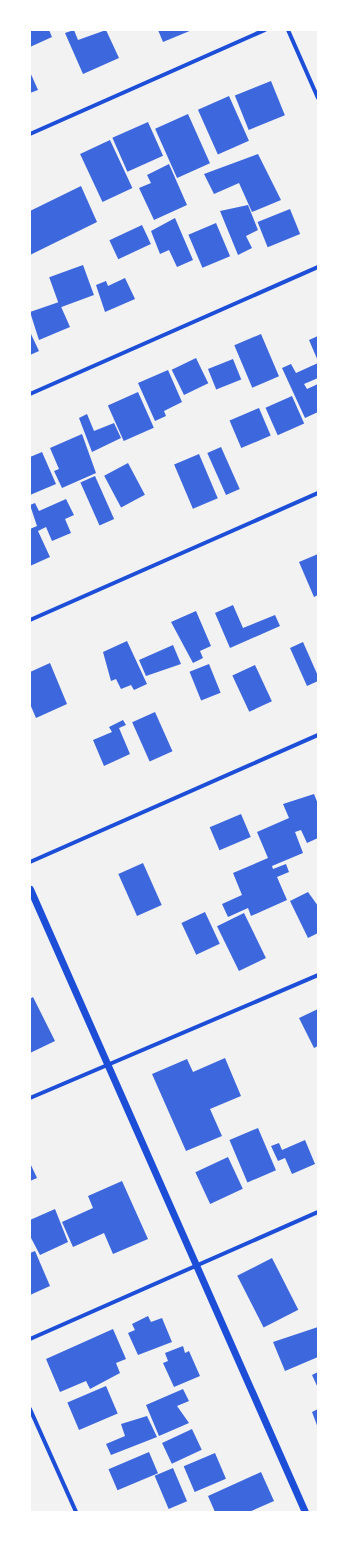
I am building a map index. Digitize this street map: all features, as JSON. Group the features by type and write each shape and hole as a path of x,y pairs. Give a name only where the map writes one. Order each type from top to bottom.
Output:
{"street":[{"path":"30,134 265,30"},
{"path":"288,30 318,98"},
{"path":"30,394 318,267"},
{"path":"30,620 318,493"},
{"path":"30,862 318,735"},
{"path":"30,889 305,1512"},
{"path":"30,1098 318,975"},
{"path":"30,1339 318,1212"},
{"path":"30,1409 76,1512"}],"building":[{"path":"30,30 49,30 52,37 30,47"},
{"path":"74,30 78,40 106,30 119,58 83,74 65,33"},
{"path":"158,30 192,30 163,42"},
{"path":"30,72 38,90 30,93"},
{"path":"271,81 285,115 249,130 235,96"},
{"path":"229,96 249,141 218,155 198,110"},
{"path":"188,114 210,163 177,178 155,129"},
{"path":"148,122 163,156 127,172 112,138"},
{"path":"110,140 132,188 102,202 80,154"},
{"path":"258,154 281,200 252,212 239,183 214,194 204,174"},
{"path":"169,164 187,205 154,220 139,188 151,183 147,175"},
{"path":"81,186 97,222 30,255 30,211"},
{"path":"248,205 258,230 246,236 252,248 238,255 220,211"},
{"path":"290,209 300,234 268,247 258,222"},
{"path":"175,218 193,260 177,267 169,250 160,254 151,231"},
{"path":"216,223 230,256 202,268 188,235"},
{"path":"142,225 151,244 118,259 109,240"},
{"path":"83,265 94,295 60,307 49,277"},
{"path":"125,278 135,299 105,312 96,285 106,281 108,286"},
{"path":"59,302 70,327 39,340 30,312"},
{"path":"30,332 39,351 30,355"},
{"path":"261,334 279,376 252,388 234,345"},
{"path":"318,336 318,361 309,340"},
{"path":"196,358 208,383 184,395 172,370"},
{"path":"233,359 241,379 216,390 208,369"},
{"path":"318,363 318,378 304,384 307,389 318,384 318,412 305,418 282,368 291,364 296,373"},
{"path":"168,370 182,402 164,411 166,416 155,421 138,383"},
{"path":"138,392 154,428 124,441 108,405"},
{"path":"292,396 304,423 278,435 266,408"},
{"path":"259,408 271,436 241,448 230,421"},
{"path":"87,414 94,431 114,423 121,438 92,452 79,418"},
{"path":"82,434 96,473 62,488 54,471 59,469 50,448"},
{"path":"221,447 240,489 226,495 207,453"},
{"path":"42,452 56,484 30,495 30,457"},
{"path":"199,454 218,498 193,509 174,465"},
{"path":"128,463 145,495 121,507 104,476"},
{"path":"95,476 114,519 99,525 80,483"},
{"path":"66,499 74,515 65,519 71,533 52,541 46,527 38,531 50,557 30,566 30,529 37,526 30,505 35,503 39,511"},
{"path":"318,554 318,595 314,597 299,562"},
{"path":"233,605 243,628 275,615 280,626 230,648 215,613"},
{"path":"196,611 211,646 200,651 203,658 193,663 171,622"},
{"path":"127,641 147,684 134,690 131,685 121,689 116,679 111,681 103,652"},
{"path":"303,642 318,676 318,681 307,686 290,648"},
{"path":"173,645 181,664 146,676 139,660"},
{"path":"50,663 67,704 36,718 30,704 30,672"},
{"path":"209,664 221,693 201,701 190,672"},
{"path":"255,665 272,701 249,712 232,676"},
{"path":"155,712 172,751 150,761 132,722"},
{"path":"123,720 126,725 119,728 130,754 104,766 93,740 112,732 109,727"},
{"path":"314,794 318,804 318,838 307,843 301,830 295,832 303,853 272,866 273,869 286,864 289,872 277,877 287,900 251,916 248,908 228,917 222,904 242,895 233,873 268,858 257,832 289,818 283,804"},
{"path":"241,814 251,837 219,850 210,827"},
{"path":"143,863 162,905 137,916 118,874"},
{"path":"308,892 318,906 318,933 308,938 290,901"},
{"path":"205,912 220,944 196,955 181,923"},
{"path":"244,913 266,958 239,971 217,926"},
{"path":"33,997 55,1041 30,1053 30,999"},
{"path":"318,1009 318,1046 314,1048 299,1018"},
{"path":"225,1058 241,1096 210,1109 222,1136 186,1151 152,1074 187,1059 193,1072"},
{"path":"258,1128 276,1170 247,1182 229,1140"},
{"path":"305,1140 315,1164 292,1174 285,1158 278,1161 271,1146 279,1143 282,1150"},
{"path":"228,1157 243,1189 210,1204 195,1172"},
{"path":"30,1163 37,1178 30,1181"},
{"path":"122,1181 148,1239 113,1254 104,1233 73,1247 62,1222 93,1208 88,1196"},
{"path":"55,1209 68,1242 40,1255 30,1236 30,1220"},
{"path":"35,1251 50,1286 30,1295 30,1253"},
{"path":"272,1258 298,1310 264,1327 237,1276"},
{"path":"148,1316 151,1322 162,1318 172,1342 138,1355 128,1333 135,1330 132,1324"},
{"path":"318,1327 318,1357 285,1371 273,1342"},
{"path":"113,1329 126,1359 116,1363 120,1373 90,1389 86,1381 60,1392 46,1359"},
{"path":"183,1346 185,1353 189,1351 200,1376 174,1387 163,1363 168,1361 165,1353"},
{"path":"318,1372 318,1388 312,1375"},
{"path":"106,1386 118,1414 79,1430 67,1402"},
{"path":"183,1389 189,1401 177,1406 189,1423 159,1436 146,1405"},
{"path":"318,1409 318,1428 312,1412"},
{"path":"147,1416 157,1437 111,1455 106,1444 125,1436 121,1424"},
{"path":"192,1429 202,1450 172,1464 162,1443"},
{"path":"149,1452 158,1473 117,1490 108,1469"},
{"path":"215,1453 226,1479 195,1492 184,1466"},
{"path":"173,1468 187,1501 169,1509 155,1476"},
{"path":"261,1472 274,1501 249,1512 215,1512 208,1496"}]}
